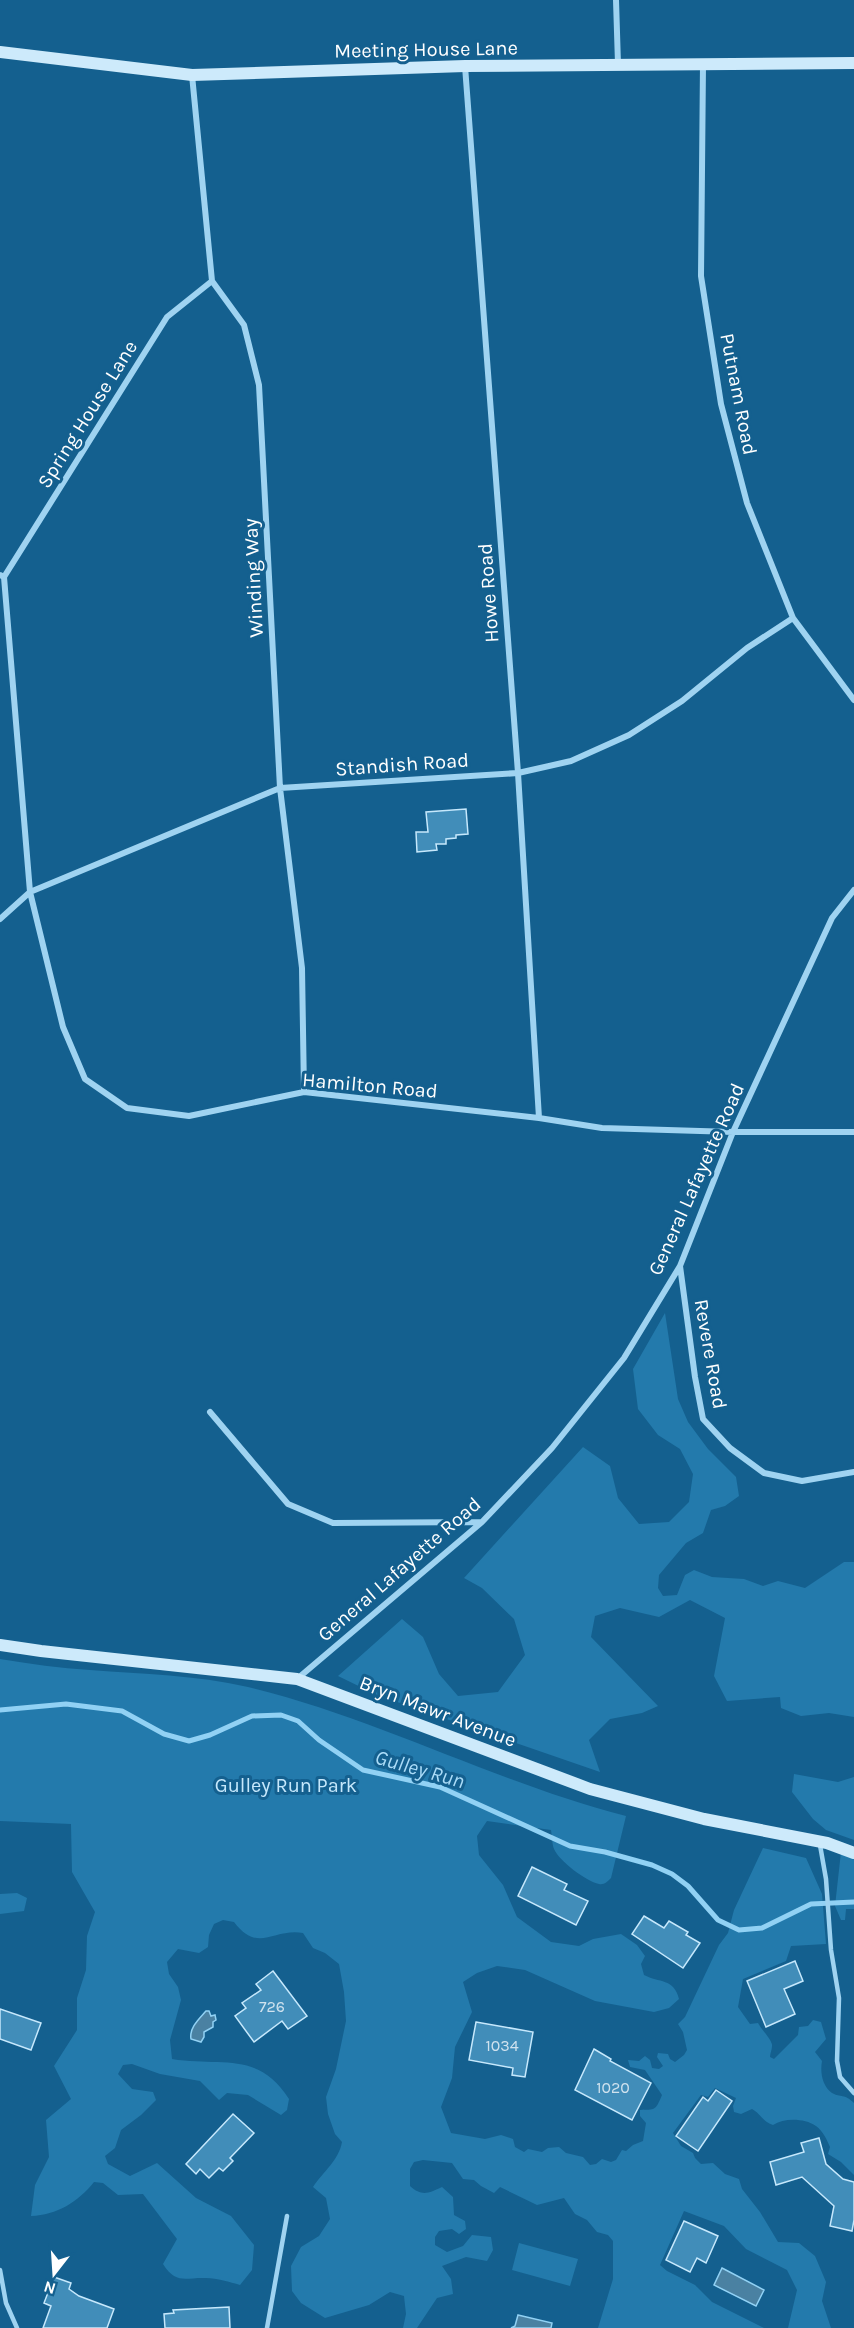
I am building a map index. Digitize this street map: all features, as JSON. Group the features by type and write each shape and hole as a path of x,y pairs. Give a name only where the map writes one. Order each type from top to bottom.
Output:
{"street":[{"path":"616,0 618,64"},
{"name":"Meeting House Lane","path":"0,52 192,75 465,66 854,63"},
{"name":"Putnam Road","path":"703,64 701,276 721,404 747,503 793,618 854,700"},
{"name":"Howe Road","path":"465,66 518,773 539,1118"},
{"path":"192,75 212,281"},
{"name":"Spring House Lane","path":"2,576 167,317 212,281"},
{"name":"Winding Way","path":"212,281 244,325 259,385 280,788 302,968 304,1092"},
{"name":"Hamilton Road","path":"2,576 30,892 63,1027 85,1079 127,1108 189,1116 304,1092 539,1118 602,1128 733,1132 854,1132"},
{"name":"Standish Road","path":"0,919 30,892 280,788 518,773 571,761 629,735 682,701 747,648 793,618"},
{"name":"General Lafayette Road","path":"297,1678 482,1522 552,1448 624,1358 680,1266 733,1132 832,918 854,890"},
{"name":"Revere Road","path":"680,1266 695,1377 704,1419 730,1448 764,1473 802,1481 854,1472"},
{"path":"210,1412 288,1504 333,1523 482,1522"},
{"name":"Bryn Mawr Avenue","path":"0,1645 297,1678 590,1790 704,1819 820,1842 854,1853"}],"lane":[{"path":"820,1842 827,1892 831,1950 839,1998 837,2061 840,2078 854,2093"},
{"path":"267,2328 287,2216"},
{"path":"0,2270 6,2302 16,2328"}],"green space":[{"path":"665,1313 678,1399 688,1422 708,1449 736,1477 739,1496 725,1506 711,1510 703,1533 686,1543 659,1575 658,1588 663,1596 677,1595 685,1575 694,1570 712,1577 744,1579 763,1586 778,1581 805,1588 844,1562 854,1562 854,1717 829,1713 801,1716 781,1708 780,1697 727,1701 714,1676 725,1618 690,1600 659,1617 620,1608 595,1616 591,1637 658,1706 642,1713 610,1719 589,1740 600,1772 377,1695 338,1676 402,1619 423,1637 439,1674 458,1696 498,1692 525,1655 514,1619 482,1588 464,1578 583,1447 610,1466 618,1498 639,1524 669,1522 689,1502 693,1474 680,1449 658,1435 638,1409 633,1369"},
{"name":"Gulley Run Park","path":"0,1659 68,1668 189,1677 248,1687 343,1716 531,1786 626,1816 611,1878 602,1884 587,1879 561,1859 554,1849 551,1830 487,1821 477,1836 479,1855 503,1885 517,1917 551,1942 579,1946 593,1939 621,1934 637,1945 645,1956 641,1964 644,1975 670,1984 677,1992 679,1999 669,2008 654,2012 595,2001 525,1970 497,1966 477,1973 463,1982 472,2012 455,2047 452,2078 441,2107 451,2133 485,2139 501,2135 513,2139 515,2147 524,2152 528,2149 542,2152 548,2148 559,2147 566,2153 583,2157 590,2165 602,2159 611,2162 616,2160 622,2150 626,2151 643,2141 646,2123 640,2116 640,2110 654,2108 662,2095 645,2070 630,2067 628,2060 639,2061 645,2056 650,2060 652,2068 659,2069 663,2066 657,2057 658,2053 668,2054 675,2062 684,2055 687,2050 683,2032 678,2024 685,2017 719,1945 728,1933 734,1910 763,1848 806,1858 822,1894 826,1944 791,1946 786,1961 743,1979 738,2007 750,2024 758,2023 769,2038 772,2044 770,2057 774,2059 798,2035 799,2027 808,2026 813,2020 821,2022 826,2039 815,2052 822,2061 821,2070 824,2083 832,2093 848,2098 854,2103 854,2175 841,2162 828,2154 830,2147 823,2133 816,2126 806,2121 794,2120 773,2125 766,2122 752,2109 741,2114 734,2112 733,2106 736,2098 715,2088 708,2097 701,2095 673,2133 681,2146 693,2153 701,2164 713,2163 725,2174 739,2179 742,2189 760,2212 778,2242 799,2243 815,2256 826,2282 822,2301 831,2328 788,2328 797,2290 787,2270 746,2249 724,2226 684,2211 660,2265 695,2285 712,2302 764,2328 598,2328 613,2279 613,2241 608,2235 597,2232 587,2220 575,2214 564,2198 537,2205 500,2187 494,2193 474,2180 463,2179 452,2163 423,2160 414,2162 410,2169 410,2186 422,2193 442,2187 453,2197 454,2215 465,2221 466,2229 459,2234 452,2229 439,2231 435,2237 435,2245 447,2252 463,2246 472,2235 491,2237 493,2250 487,2261 466,2257 442,2266 451,2279 453,2294 437,2298 417,2328 403,2328 406,2314 404,2296 390,2292 369,2305 325,2318 301,2303 292,2291 291,2266 301,2247 319,2236 330,2219 326,2198 313,2187 334,2160 342,2142 335,2134 328,2114 326,2097 336,2069 346,2021 339,1964 325,1953 313,1948 303,1933 292,1932 266,1938 251,1937 234,1922 223,1920 214,1924 209,1935 208,1947 199,1953 178,1949 167,1962 169,1974 178,1987 181,2000 170,2040 172,2059 237,2064 265,2073 289,2099 287,2110 281,2115 248,2095 227,2093 219,2100 200,2081 160,2074 132,2064 123,2065 118,2074 132,2089 153,2092 156,2100 121,2130 115,2148 105,2156 108,2164 130,2176 157,2163 196,2198 231,2216 254,2245 252,2270 240,2285 206,2278 182,2279 172,2275 163,2264 177,2239 143,2194 118,2195 103,2183 94,2182 81,2196 58,2210 31,2216 35,2185 49,2157 46,2120 71,2099 54,2066 77,2030 77,1998 86,1970 87,1936 95,1912 72,1872 71,1824 0,1821"},
{"path":"794,1774 838,1782 854,1777 854,1840 826,1830 813,1819 792,1792"},
{"path":"841,1852 854,1858 854,1909 846,1909 845,1920 841,1920 835,1906"},
{"path":"17,1893 27,1898 24,1911 0,1914 0,1894"},
{"path":"519,2243 578,2259 570,2286 512,2270"}],"shaded area":[{"path":"206,2011 209,2011 211,2016 215,2015 216,2020 213,2022 213,2027 204,2032 201,2042 191,2039 193,2027"},
{"path":"722,2268 764,2290 756,2306 714,2285"},
{"path":"518,2315 552,2323 551,2328 511,2328 515,2326"}],"building":[{"path":"466,809 468,834 446,839 446,844 436,844 437,850 417,852 416,832 428,832 426,812"},
{"path":"532,1867 567,1884 564,1890 588,1901 576,1925 518,1896"},
{"path":"644,1916 664,1928 669,1921 688,1932 686,1935 700,1943 683,1968 632,1934"},
{"path":"795,1961 803,1981 784,1989 795,2014 766,2027 747,1981"},
{"path":"273,1971 307,2016 288,2029 282,2021 254,2042 235,2016 246,2008 242,2003 261,1990 256,1984"},
{"path":"0,2009 41,2023 31,2050 0,2039"},
{"path":"476,2022 533,2032 525,2077 512,2075 513,2068 469,2060"},
{"path":"594,2049 611,2059 610,2061 651,2083 632,2120 575,2090"},
{"path":"716,2090 732,2101 698,2151 676,2136 703,2097 708,2101"},
{"path":"233,2114 254,2133 230,2158 233,2161 223,2171 219,2168 209,2178 200,2169 196,2174 186,2164"},
{"path":"819,2138 826,2164 843,2179 854,2182 852,2231 830,2226 834,2206 802,2177 776,2185 770,2162 804,2152 801,2143"},
{"path":"684,2221 718,2236 706,2263 697,2258 690,2272 666,2260"},
{"path":"54,2277 71,2283 69,2289 79,2296 114,2309 107,2328 43,2328 51,2306 44,2303"},
{"path":"229,2307 230,2328 165,2328 164,2314 174,2313 173,2310"}],"waterway":[{"name":"Gulley Run","path":"0,1710 66,1704 122,1711 164,1734 189,1741 210,1735 252,1716 281,1715 298,1721 319,1740 363,1770 440,1787 570,1846 605,1852 652,1865 672,1874 688,1886 718,1920 739,1930 762,1928 811,1904 854,1902"}]}
